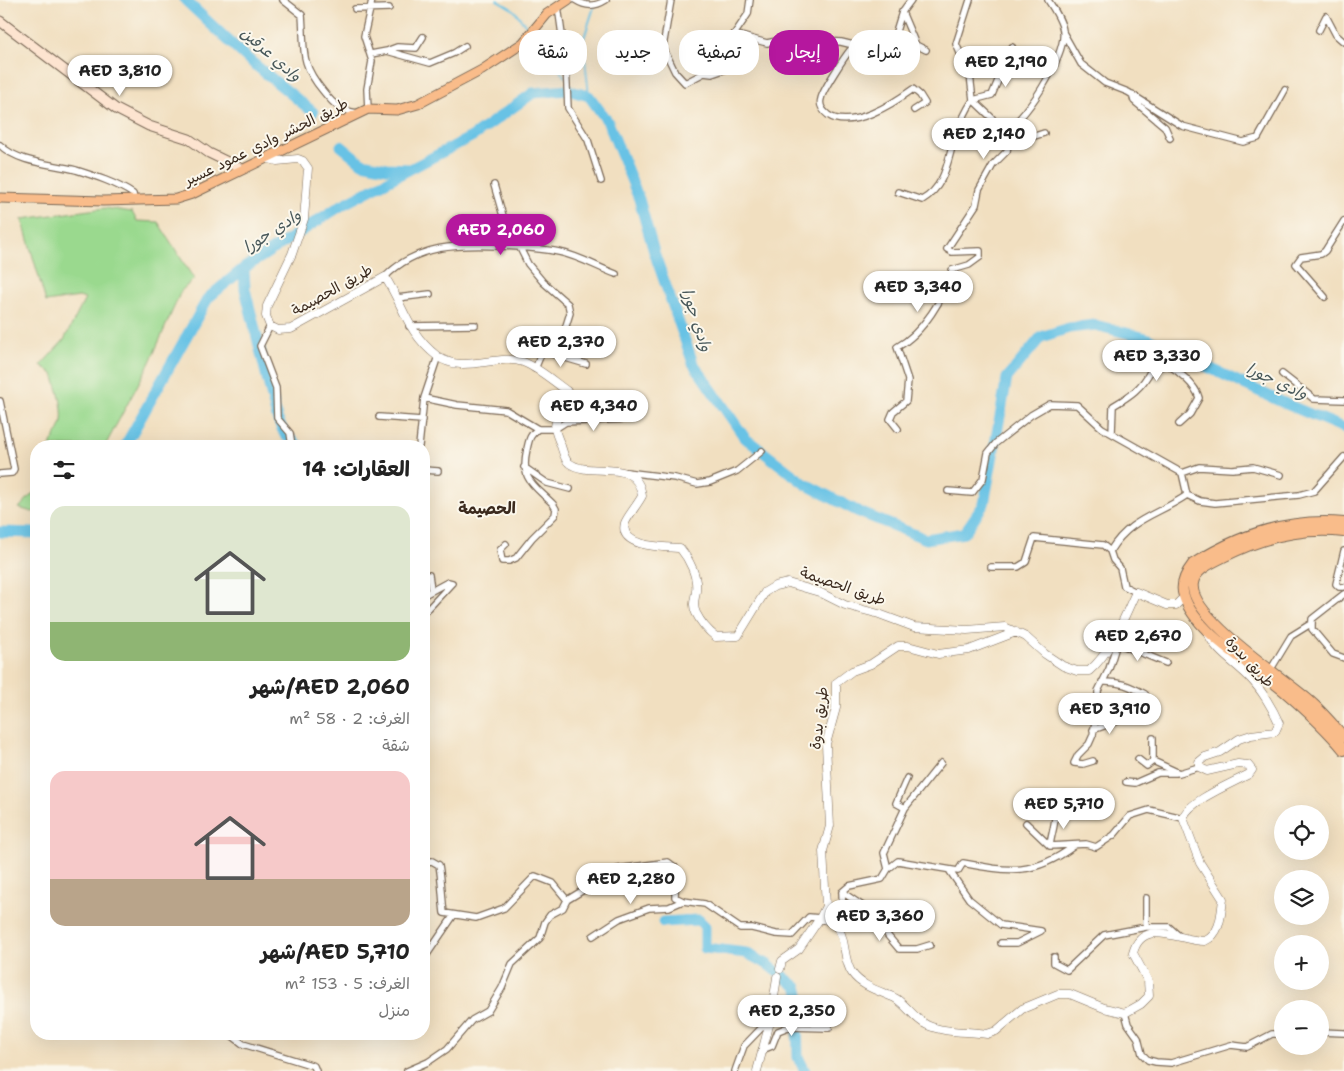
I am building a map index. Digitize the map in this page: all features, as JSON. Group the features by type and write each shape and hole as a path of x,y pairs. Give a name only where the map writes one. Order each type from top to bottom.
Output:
{"highway":[{"path":"1344,523 1315,521 1292,524 1261,532 1224,547 1193,564 1184,582 1207,631 1304,708 1344,750"},
{"path":"1188,594 1194,578 1205,567 1254,543 1283,534 1307,531 1344,532"},
{"path":"1188,594 1216,625 1314,704 1342,730"}],"main road":[{"name":"طريق الحشر وادي عمود عسير","path":"0,198 134,200 184,197 368,108 397,110 418,104 482,70 523,43 547,14 568,0"},
{"path":"0,21 116,109 149,126 189,139 210,153 242,168"}],"street":[{"path":"283,0 302,15 302,50 310,76 333,105 345,111 358,113"},
{"path":"368,108 367,89 372,69 371,54 367,48 364,36 372,0"},
{"path":"575,0 583,5 595,6 606,0"},
{"path":"670,0 663,47 675,72 685,83 700,75"},
{"path":"737,30 748,14 750,0"},
{"path":"896,30 902,12 911,0"},
{"path":"898,192 922,200 933,194 941,181 955,138 973,100 970,76 956,44 970,0"},
{"path":"1048,0 1081,64 1105,83 1116,85 1182,126 1243,142 1258,138 1285,90"},
{"path":"558,6 566,64 568,108 588,140 601,181"},
{"path":"356,9 389,8"},
{"path":"902,12 916,46 926,50"},
{"path":"1319,30 1326,16 1336,35 1344,42"},
{"path":"1000,134 1012,126 1026,109 1055,66 1060,55 1064,32"},
{"path":"371,54 397,47 416,48 423,37"},
{"path":"759,41 767,43 786,39 841,42 849,45"},
{"path":"387,51 430,63 454,53 464,46"},
{"path":"973,100 992,95 1012,47"},
{"path":"849,52 825,88 820,100 822,110 830,117 843,120 852,119 879,112 913,89 920,95 925,104 914,110"},
{"path":"1132,94 1134,101 1165,127 1170,138"},
{"path":"898,429 890,419 893,412 906,401 908,380 897,347 906,342 923,326 949,282 952,270 969,265 980,257 980,251 952,252 947,249 976,205 979,190 993,165 1007,151 1008,145 992,118 973,100"},
{"path":"1008,145 1044,133"},
{"path":"0,145 10,152 42,165 75,170 115,185 133,194 134,200"},
{"name":"طريق الحصيمة","path":"265,158 277,161 298,159 303,161 308,168 304,194 306,207 292,254 267,306 266,316 270,326 278,330 291,330 385,277 397,298 409,326 438,356"},
{"path":"494,185 508,233 509,246"},
{"path":"1324,297 1296,264 1301,257 1321,254 1344,221"},
{"path":"385,277 401,262 433,249 461,244 518,246 560,252 616,274"},
{"path":"518,246 528,264 543,282 568,304 570,313 565,329 550,339 542,351 535,369"},
{"path":"397,298 430,294"},
{"path":"409,326 475,325"},
{"path":"270,326 260,346 276,388 277,418 290,433 291,440"},
{"path":"542,351 586,364"},
{"path":"420,440 424,398 438,356 447,360 468,364 521,361 567,391 567,399 557,418 555,429 565,458 570,464 675,478 697,484 710,482 737,471 762,451"},
{"path":"1112,433 1113,406 1137,392 1146,382 1151,370 1167,364 1177,370 1198,391 1200,398 1190,414 1179,424"},
{"path":"1282,374 1314,399 1344,400"},
{"path":"424,398 457,405 506,410 538,429 555,429 566,422 627,419"},
{"path":"0,401 14,469 12,473 0,474"},
{"path":"948,491 972,493 983,479 988,453 996,443 1031,415 1050,404 1077,405 1102,428 1182,473 1187,495"},
{"path":"379,417 422,420"},
{"path":"506,544 500,550 502,561 509,561 522,553 532,538 555,515 553,504 526,477 524,468 530,438 538,429"},
{"path":"1187,495 1200,501 1214,503 1314,491 1344,457"},
{"path":"1182,473 1199,467 1232,469 1253,467 1281,475"},
{"path":"524,468 548,484 570,489"},
{"path":"430,470 438,471"},
{"name":"طريق الحصيمة","path":"626,472 641,486 642,496 625,523 625,532 631,540 642,545 680,548 689,559 697,589 694,598 695,613 703,626 716,637 738,636 765,592 775,586 788,583 819,592 845,605 879,614 914,627 967,630 1005,627 1026,637 1045,654 1063,666 1078,671 1090,671 1115,641 1136,592"},
{"path":"1110,551 1128,528 1155,511 1170,507 1187,495"},
{"path":"991,567 1018,567 1026,562 1034,538 1103,545 1110,551 1113,560 1120,568 1124,586 1167,605 1176,604 1188,594"},
{"path":"1344,551 1336,584 1339,588 1344,587"},
{"path":"430,582 431,589 448,582 452,583 430,607"},
{"path":"1344,594 1312,619 1312,629 1333,654 1344,658"},
{"path":"1271,670 1291,636 1312,623"},
{"name":"طريق بدوة","path":"1198,767 1205,757 1220,752 1238,740 1251,735 1275,732 1279,724 1264,695 1250,678 1222,655 1207,631"},
{"name":"طريق بدوة","path":"757,1071 772,1018 782,961 799,948 826,906 823,851 830,826 826,744 836,708 836,683 852,671 871,664 898,646 908,646 938,654 969,650 1016,632"},
{"path":"1093,760 1083,764 1074,763 1078,755 1089,744 1098,701 1098,691 1109,669 1115,641 1166,663"},
{"path":"1102,682 1128,685 1145,694"},
{"path":"1093,730 1120,720"},
{"path":"1138,759 1147,766 1152,761 1153,738"},
{"path":"1152,761 1178,773"},
{"path":"888,869 884,853 905,808 941,763"},
{"path":"1126,782 1135,783 1158,774 1178,773 1198,767 1207,771 1244,764 1251,767 1252,770 1249,774 1199,801 1182,818"},
{"path":"905,808 896,803 907,778"},
{"path":"1026,823 1050,846 1086,844 1096,846 1114,835 1130,816 1149,810 1182,818"},
{"path":"1050,846 1051,832 1056,823 1055,812"},
{"path":"407,1071 428,1062 447,1049 472,1020 488,1011 502,988 512,964 540,938 545,922 550,915 563,908 567,900 618,868 668,862 676,868 675,897 682,901 705,904 740,928 752,928 776,934 792,934 809,917 829,920 837,928 845,943 852,973 872,989 897,999 913,1016 928,1026 987,1034 996,1031 1022,1009 1058,994 1070,994 1104,1008 1125,1013 1141,1004 1148,996 1148,981 1134,954 1138,941 1151,934 1165,933 1200,942 1215,936 1223,899 1200,863 1182,818"},
{"path":"842,892 849,886 882,879 888,869 898,861 958,871 963,863 1006,871 1020,870 1046,863 1074,846"},
{"path":"430,861 439,866 443,888 444,912 454,915 476,918 504,908 535,876 553,883 567,900"},
{"path":"950,870 969,899 1001,924 1041,931 1017,943 1001,943"},
{"path":"837,928 843,919 842,892"},
{"path":"842,892 879,917 888,936 899,949 917,950 930,945"},
{"path":"1146,898 1146,927"},
{"path":"593,936 619,919 649,908 669,907 682,901"},
{"path":"430,950 454,915"},
{"path":"1054,957 1054,963 1068,970 1104,935 1146,927 1169,927 1179,936"},
{"path":"1125,1013 1128,1024 1138,1038 1142,1054 1148,1060 1156,1062 1171,1062 1231,1045 1247,1046 1274,1034"},
{"path":"735,1071 744,1046 772,1018"},
{"path":"762,1050 772,1046 778,1031 788,1027 829,1028"},
{"path":"1329,1032 1344,1033"},
{"path":"238,1040 244,1044 314,1066 316,1071"}],"green space":[{"path":"105,208 132,212 137,221 158,222 194,279 181,291 150,362 108,440 53,440 61,424 62,409 53,374 41,365 64,340 85,299 79,297 46,302 22,219"},
{"path":"30,496 30,511 19,508"}],"waterway":[{"name":"وادي عرقين","path":"185,0 248,59 313,112"},
{"path":"497,0 514,10 528,28"},
{"path":"589,96 583,41 594,7"},
{"name":"وادي جورا","path":"569,83 576,93"},
{"name":"وادي جورا","path":"128,440 208,298 244,268 342,205 473,136 533,93 567,90 589,96 608,122 639,199 654,252 693,363 745,438 805,484 859,512 926,539 964,533 984,504 1007,378 1041,337 1069,328 1095,325 1146,338 1286,404 1344,428"},
{"name":"وادي عرقين","path":"341,146 362,163 387,168 410,169"},
{"path":"244,268 245,289 277,418 285,435 291,440"},
{"name":"وادي جورا","path":"0,532 30,533"},
{"path":"663,922 699,920 705,927 705,948 746,953 767,964 797,987 800,997 797,1021 798,1057 805,1071"}],"district":[{"name":"الحصيمة","path":"487,508"}]}
